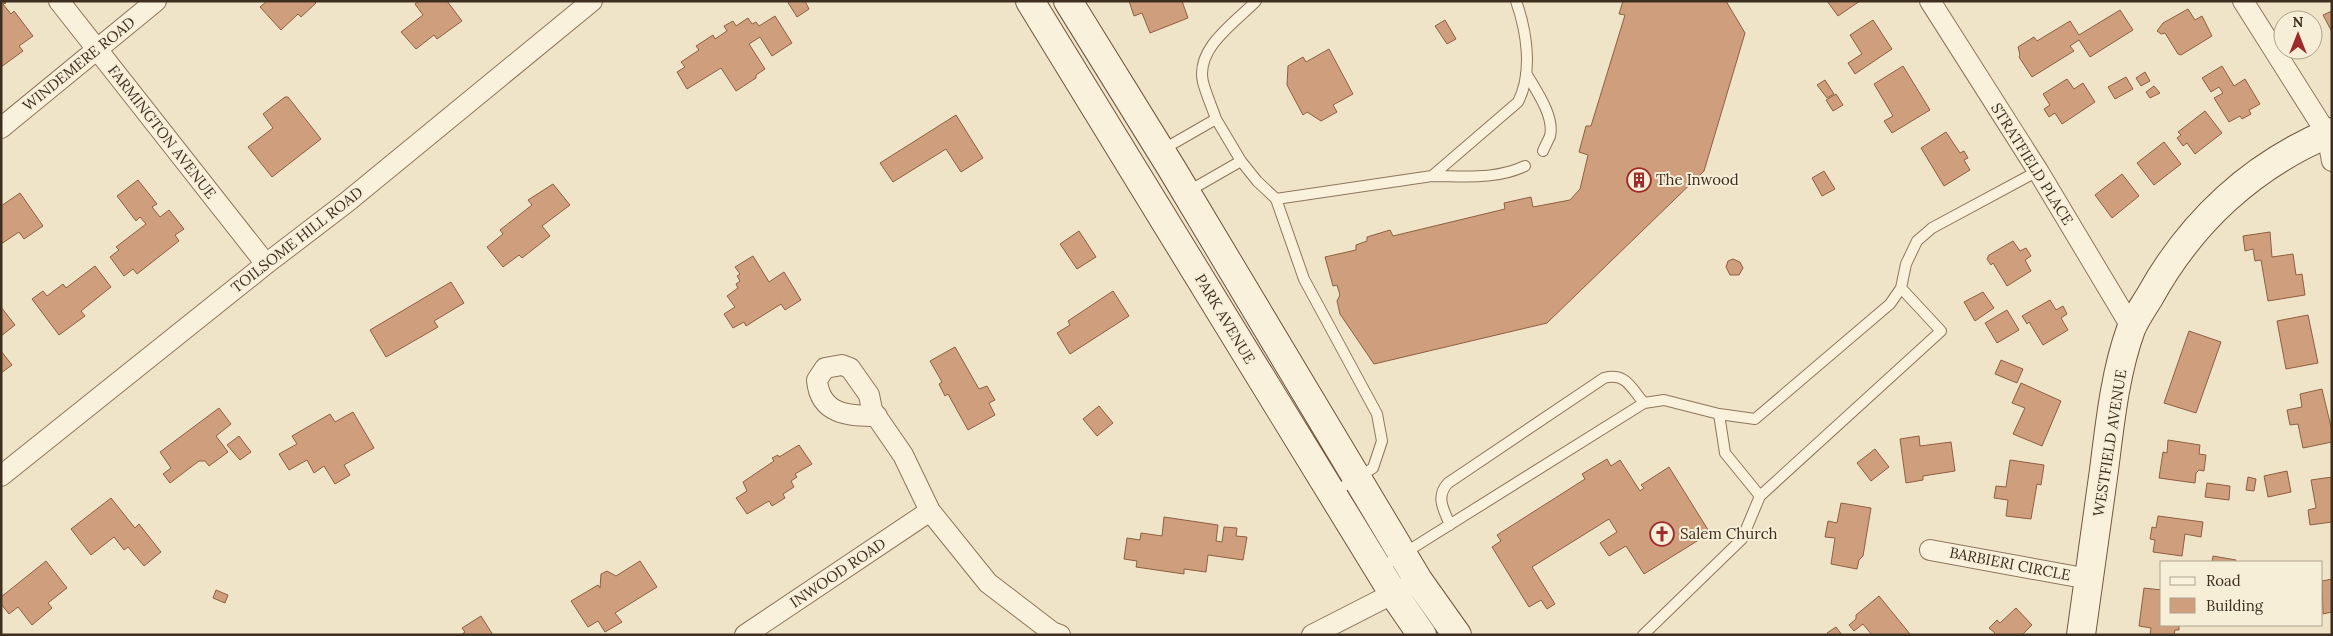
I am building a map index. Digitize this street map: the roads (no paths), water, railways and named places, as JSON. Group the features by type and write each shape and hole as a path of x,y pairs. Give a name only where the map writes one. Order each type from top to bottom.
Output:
{"main road":[{"name":"PARK AVENUE","path":"1030,1 1378,570 1422,635"},
{"path":"1068,1 1186,192 1418,580 1457,635"},
{"name":"WESTFIELD AVENUE","path":"2081,635 2110,425 2132,328 2162,273 2204,219 2241,184 2329,133"}],"street":[{"name":"FARMINGTON AVENUE","path":"59,1 266,264"},
{"name":"WINDEMERE ROAD","path":"1,128 156,1"},
{"name":"TOILSOME HILL ROAD","path":"1,476 266,264 347,202 592,1"},
{"name":"STRATFIELD PLACE","path":"1930,1 2038,171 2132,328"},
{"path":"2243,1 2329,133 2332,161"},
{"path":"877,416 903,455 930,511 988,583 1052,632 1060,635"},
{"name":"INWOOD ROAD","path":"745,635 930,511"},
{"name":"BARBIERI CIRCLE","path":"1930,550 2089,579"},
{"path":"1312,635 1418,580"}],"lane":[{"path":"1256,1 1213,44 1203,66 1202,81 1216,119 1240,161 1276,199 1304,279 1377,414 1382,441 1379,455 1373,468 1332,494"},
{"path":"1432,176 1518,102 1524,90 1526,73 1525,36 1516,1"},
{"path":"1526,73 1544,105 1550,122 1550,135 1543,151"},
{"path":"1161,151 1216,119"},
{"path":"1186,192 1240,161"},
{"path":"1276,199 1432,176 1470,178 1509,174 1525,166"},
{"path":"1378,570 1644,403 1664,400 1719,414 1755,419 1890,304 1901,288 1906,264 1917,242 1932,228 2038,171"},
{"path":"1643,635 1742,539 1760,496 1941,332 1901,288"},
{"path":"1450,526 1440,500 1441,490 1448,483 1604,378 1615,375 1623,377 1644,403"},
{"path":"1719,414 1725,454 1760,496"}],"place":[{"name":"The Inwood","path":"1639,180"},
{"name":"Salem Church","path":"1662,534"}]}
